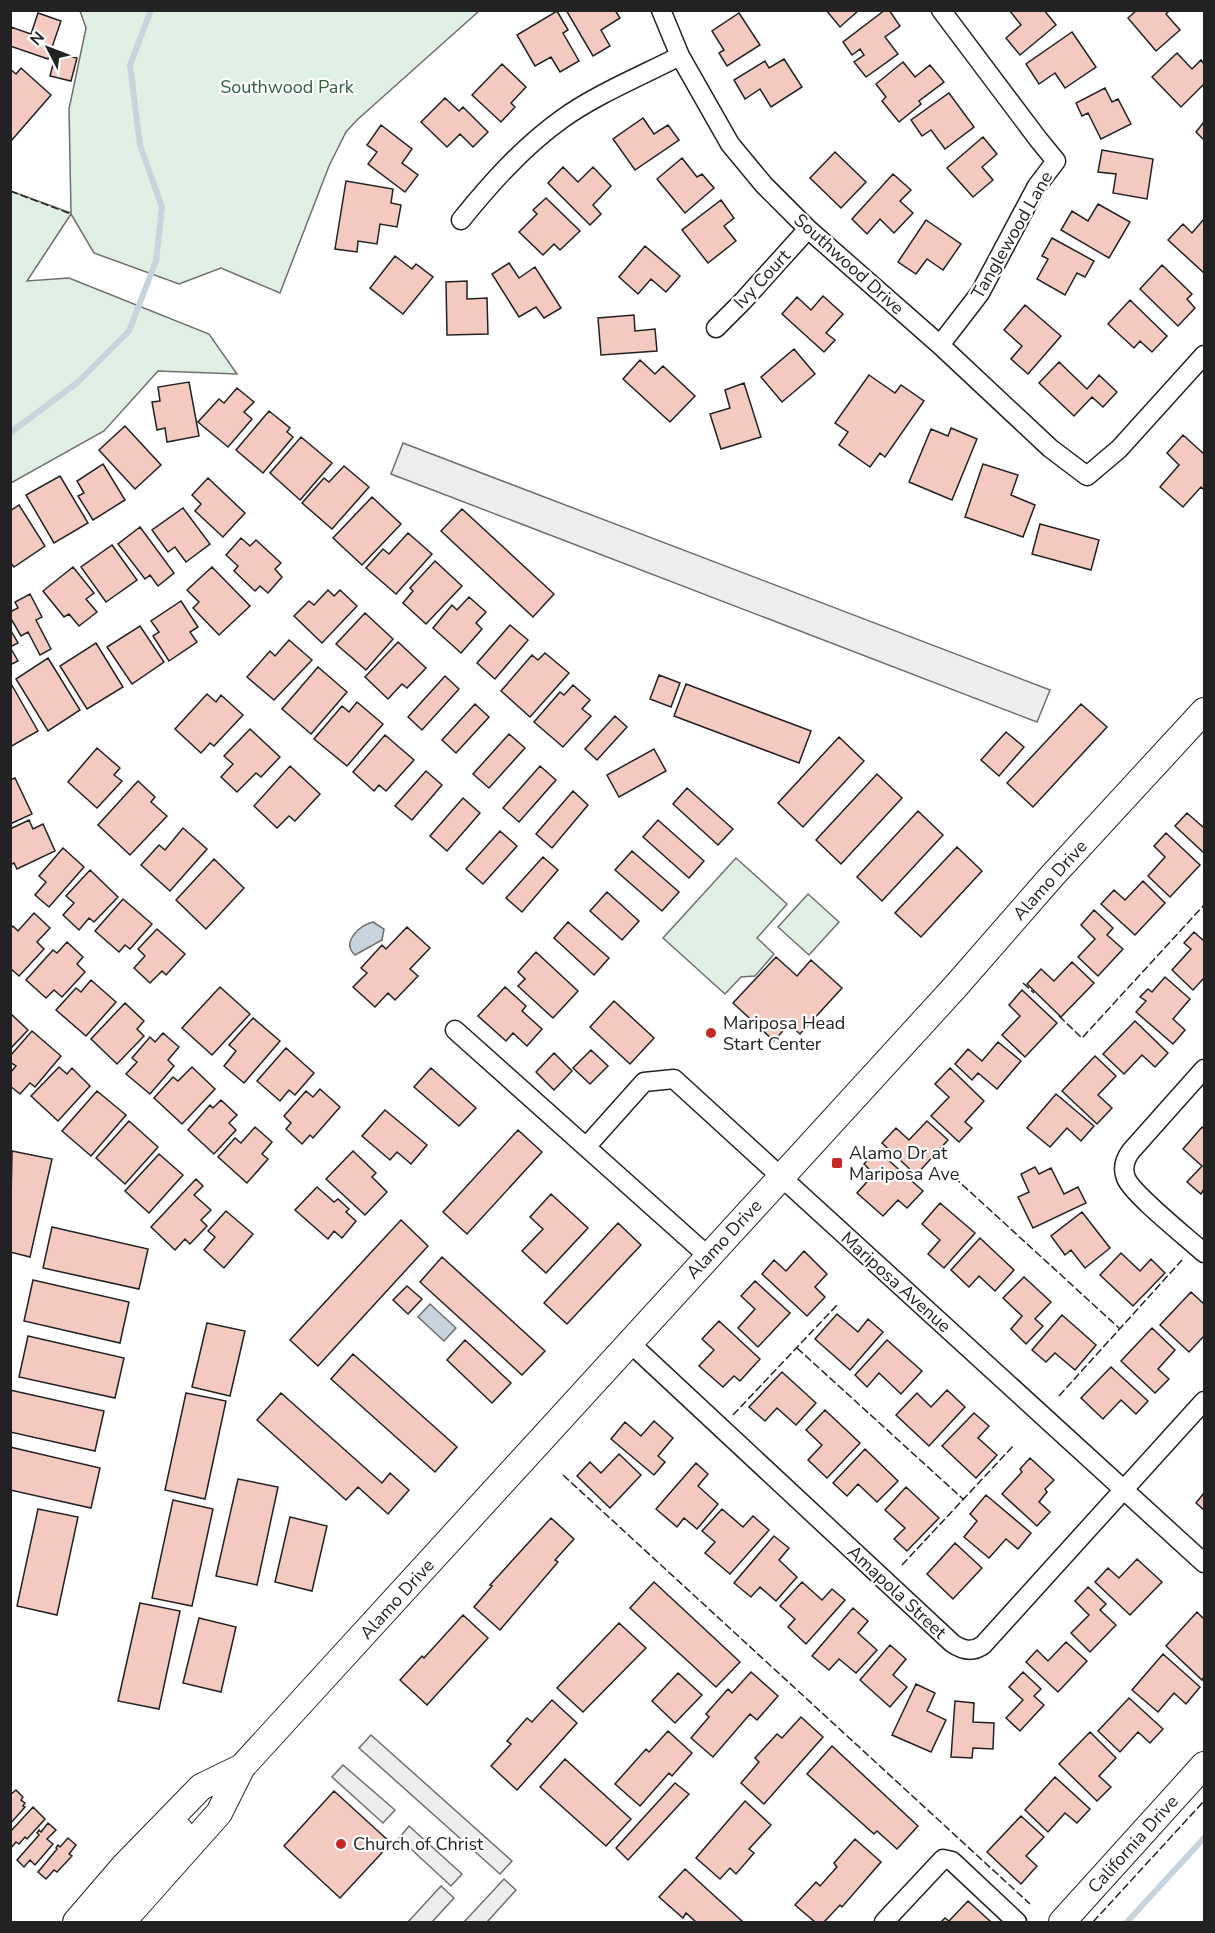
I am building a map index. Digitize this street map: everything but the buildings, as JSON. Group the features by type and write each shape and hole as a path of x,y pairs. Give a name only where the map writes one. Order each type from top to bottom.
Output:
{"main road":[{"name":"Alamo Drive","path":"123,1923 219,1813 242,1767 956,986 1052,876 1204,711"},
{"name":"California Drive","path":"1062,1923 1204,1765"},
{"name":"Alamo Drive","path":"76,1923 125,1864 201,1787 242,1767"},
{"path":"101,1923 180,1831 189,1818 201,1787"}],"street":[{"name":"Southwood Drive","path":"661,10 680,56 730,144 764,185 808,229 940,345 1050,448 1087,477 1119,449 1204,355"},
{"name":"Tanglewood Lane","path":"940,10 1056,161 1037,186 980,293 940,345"},
{"path":"461,220 528,146 564,117 619,86 680,56"},
{"name":"Ivy Court","path":"716,328 808,229"},
{"path":"455,1030 708,1256"},
{"path":"1204,1070 1131,1151 1124,1169 1131,1186 1204,1253"},
{"name":"Mariposa Avenue","path":"586,1147 644,1082 674,1079 1204,1563"},
{"name":"Amapola Street","path":"629,1342 959,1648 973,1650 983,1645 1204,1401"},
{"path":"884,1923 943,1859 952,1861 1017,1923"}],"green space":[{"name":"Southwood Park","path":"80,11 479,11 346,132 329,166 280,293 221,268 179,284 94,253 71,214 27,281 69,278 209,334 237,374 158,371 104,431 11,483 11,191 71,213 69,109 86,28"},
{"path":"736,858 787,904 757,938 774,954 755,976 741,977 725,994 663,938"},
{"path":"808,894 839,922 809,955 778,927"}],"shaded area":[{"path":"403,443 1050,690 1037,722 391,474"},
{"path":"373,922 384,929 382,940 355,955 351,950 351,940 357,931"},
{"path":"430,1304 456,1328 444,1341 418,1317"},
{"path":"371,1735 512,1861 500,1874 359,1748"},
{"path":"343,1765 395,1810 383,1823 332,1777"},
{"path":"409,1826 462,1874 451,1886 399,1838"},
{"path":"504,1879 516,1890 487,1922 464,1922"},
{"path":"441,1886 454,1898 432,1922 408,1922"}],"waterway":[{"path":"10,433 78,382 129,331 156,261 162,207 140,145 130,65 151,10"},
{"path":"1127,1922 1204,1838"}],"fence":[{"path":"10,191 71,214"},
{"path":"1059,1016 1082,1038 1204,905"},
{"path":"1023,983 1034,993"},
{"path":"954,1177 1120,1329"},
{"path":"1059,1396 1182,1260"},
{"path":"733,1415 838,1304"},
{"path":"797,1348 963,1499"},
{"path":"902,1565 1014,1445"},
{"path":"563,1475 1030,1904"},
{"path":"1093,1922 1204,1801"}],"place":[{"name":"Mariposa Head Start Center","path":"711,1033"},
{"name":"Alamo Dr at Mariposa Ave","path":"837,1163"},
{"name":"Church of Christ","path":"341,1844"}]}
